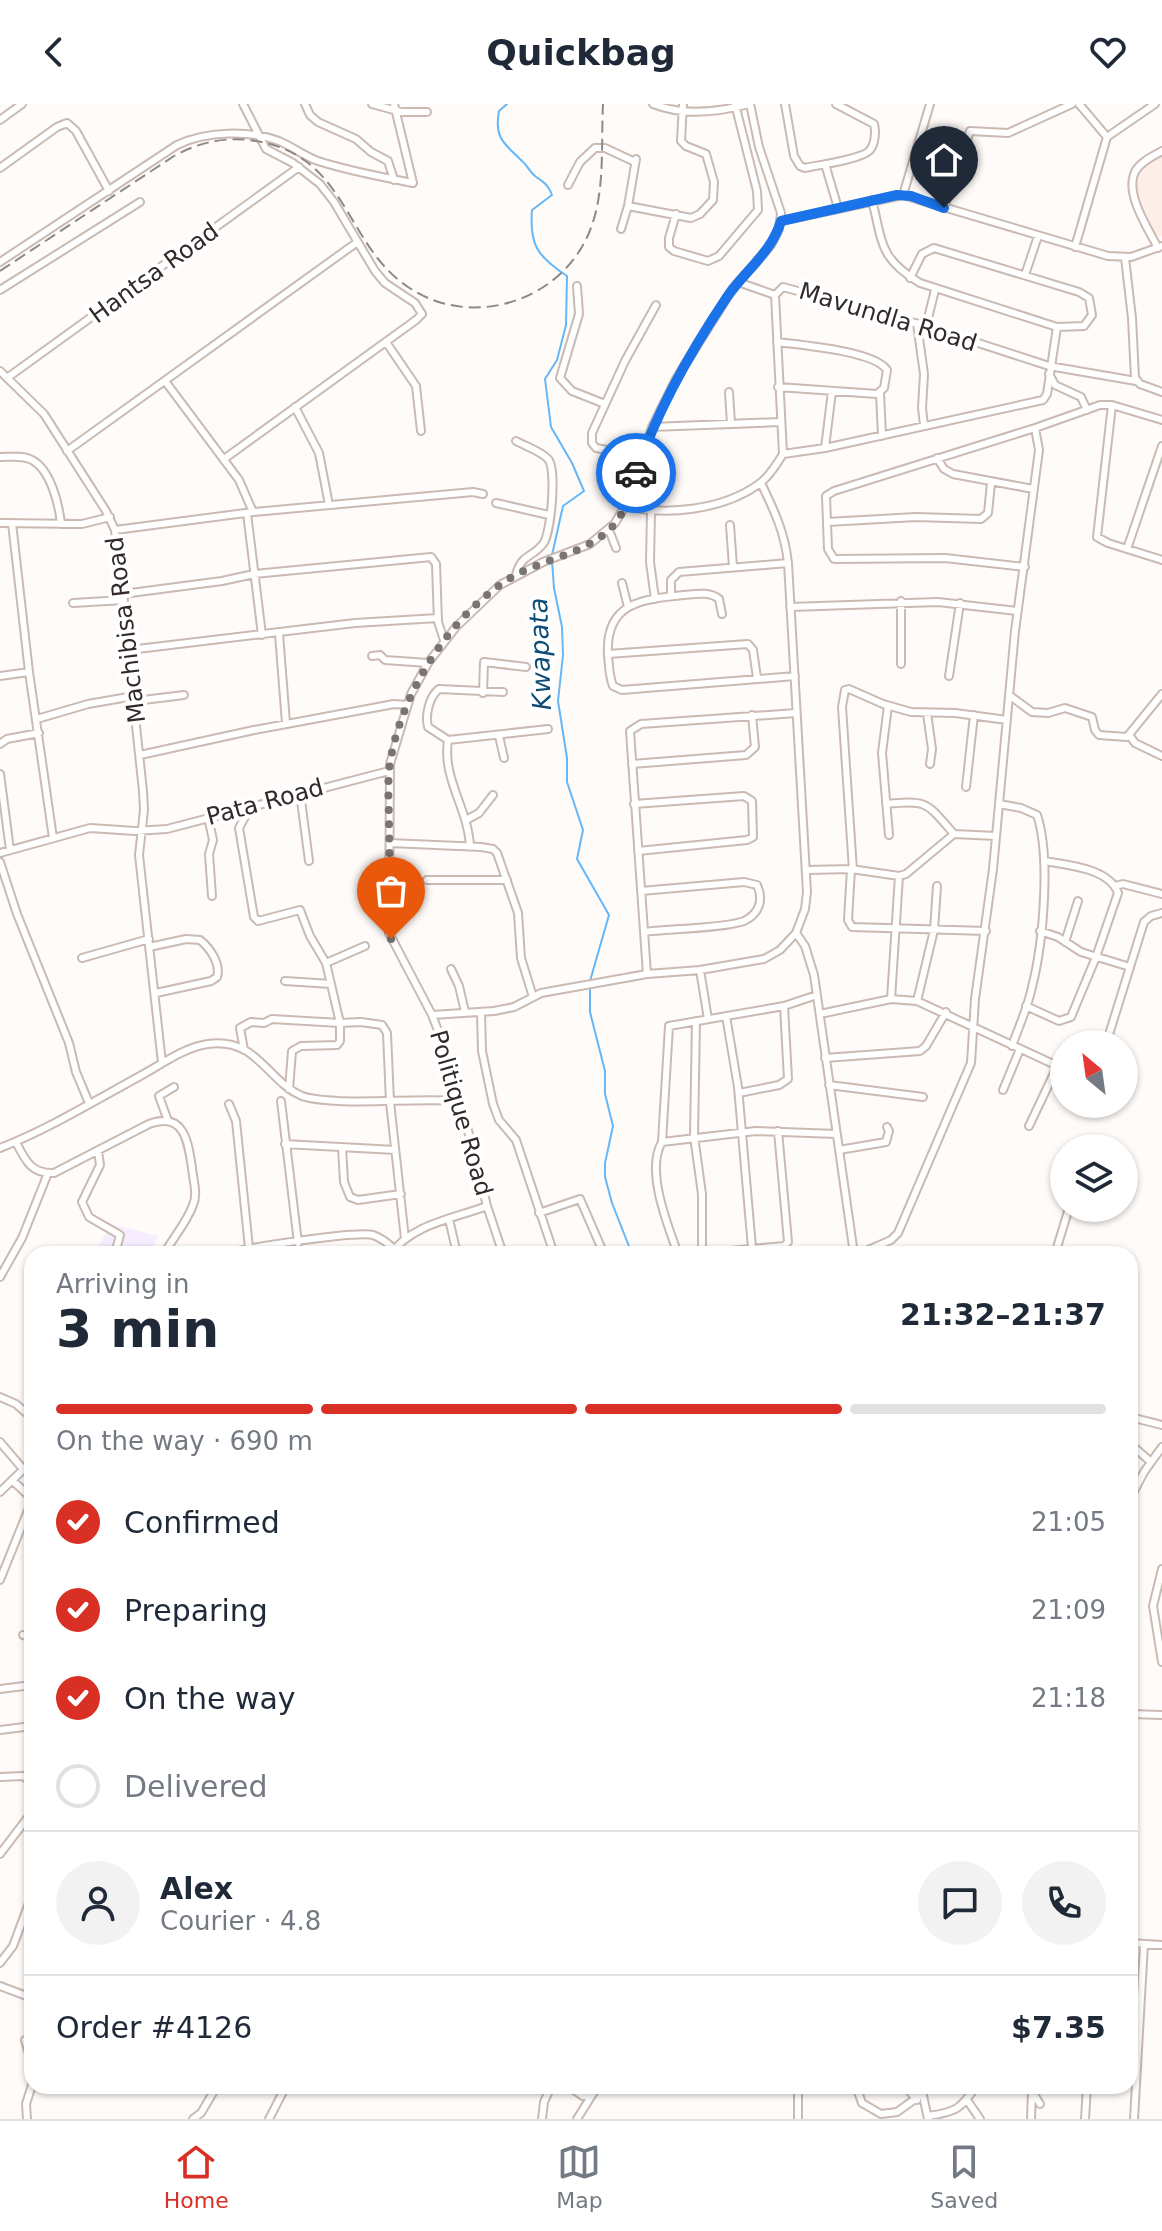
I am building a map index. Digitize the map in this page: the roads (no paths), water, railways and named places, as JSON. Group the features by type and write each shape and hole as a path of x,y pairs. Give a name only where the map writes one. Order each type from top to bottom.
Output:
{"street":[{"path":"0,120 22,104"},
{"path":"224,459 420,317 421,311 415,303 380,278 326,191 299,167 268,151 241,104"},
{"path":"305,104 318,122 356,139 388,161 394,180"},
{"path":"372,104 427,112"},
{"path":"371,886 390,882 389,771 407,705 428,663 444,640 487,596 516,575 590,544 609,530 625,506 652,427 676,379 738,282 771,245 781,221 750,104 713,111 653,104"},
{"path":"785,104 794,156 805,168 869,152 876,131 871,120 836,104"},
{"path":"903,195 930,104"},
{"path":"944,208 970,131 1008,133 1072,104"},
{"path":"1079,104 1107,137"},
{"path":"1133,104 1139,113"},
{"path":"1075,247 1107,137 1155,104"},
{"path":"676,214 669,247 708,261 719,256 758,210 757,191 736,106"},
{"path":"0,262 181,143 212,136 260,136 282,142 314,160 413,183 395,107"},
{"path":"628,206 691,218 700,214 713,200 715,192 706,154 681,141 682,107"},
{"path":"0,168 67,123 76,131 109,191"},
{"path":"568,185 580,162 595,148 605,148 636,160 621,229"},
{"path":"781,221 903,195 1075,247 1125,258 1160,247 1136,200 1133,177 1144,162 1162,151"},
{"path":"825,164 838,208"},
{"name":"Hantsa Road","path":"7,378 299,167"},
{"path":"872,200 888,259 910,278 935,290 1057,327 1088,324 1092,308 1085,294 934,248 922,254 910,278"},
{"path":"0,290 140,202"},
{"path":"1025,275 1038,236"},
{"path":"67,451 356,243"},
{"path":"1125,258 1136,381"},
{"path":"738,282 775,295"},
{"path":"577,286 579,314 560,378 565,387 605,404"},
{"name":"Mavundla Road","path":"783,454 775,295 786,286 926,326 1049,370"},
{"path":"926,326 935,290"},
{"path":"642,456 594,446 592,433 625,361 650,321 656,305"},
{"path":"917,324 924,374 924,425"},
{"path":"625,506 651,511 717,503 761,483 783,454 825,448 1043,400 1047,394 1057,327"},
{"path":"386,342 416,386 421,431"},
{"path":"777,342 824,347 884,365 887,374 880,393 882,436"},
{"path":"1049,370 1136,381 1162,392"},
{"path":"1049,370 1055,385 1081,397 1087,410"},
{"name":"Machibisa Road","path":"0,371 44,414 110,517 115,530 140,755 144,810 139,855 162,1063"},
{"path":"165,381 245,490 262,635"},
{"path":"778,387 880,393"},
{"path":"825,448 832,391"},
{"path":"729,392 731,424"},
{"path":"1025,567 945,558 839,561 829,554 826,496 1100,405 1112,405 1162,420"},
{"path":"1112,405 1096,534 1099,539 1161,560 1162,551"},
{"path":"295,407 319,453 329,505"},
{"path":"652,427 780,422"},
{"path":"876,1246 891,1240 901,1228 970,1068 1017,611 1039,450 1035,428"},
{"path":"516,441 551,462 552,499 547,538 540,548 522,559 516,575"},
{"path":"1127,549 1162,446"},
{"path":"0,457 25,457 35,461 56,495 61,524"},
{"path":"937,458 944,469 953,474 1033,489"},
{"path":"432,1015 514,1007 533,997 647,974 700,970 764,959 780,950 796,933 805,909 807,870 788,563 786,540 761,483"},
{"path":"827,522 916,517 981,519 988,513 991,483"},
{"path":"115,530 329,505 473,492 483,494"},
{"path":"496,503 549,515"},
{"path":"651,511 650,562 655,599"},
{"path":"0,523 91,523 110,517"},
{"path":"12,523 53,838"},
{"path":"730,525 733,567"},
{"path":"609,530 616,548"},
{"path":"73,603 254,574 431,557 436,564 438,618 444,640"},
{"path":"671,596 674,574 788,563"},
{"path":"622,583 628,607"},
{"path":"722,614 722,603 716,595 706,593 636,602 628,607 618,615 609,632 611,680 616,688 795,676"},
{"path":"790,607 901,601 960,603 1017,611"},
{"path":"901,601 901,664"},
{"path":"949,676 960,603"},
{"path":"129,650 355,623 438,618"},
{"path":"279,634 286,723"},
{"path":"608,654 748,644 753,650 757,678"},
{"path":"372,656 428,663"},
{"path":"483,693 484,662 526,667"},
{"path":"0,676 29,672"},
{"path":"503,692 439,689 434,693 427,723 431,730 448,740 548,729"},
{"path":"986,931 861,928 849,923 852,870 842,707 845,690 855,691 888,706 1007,720"},
{"path":"1008,694 1032,712 1048,713 1065,708 1092,717 1099,735 1130,736"},
{"path":"1130,736 1162,694"},
{"path":"37,719 88,704 184,695"},
{"path":"140,755 286,723 394,704 407,705"},
{"path":"888,706 882,753 889,835"},
{"path":"647,974 629,735 636,725 796,713"},
{"path":"927,713 932,749 930,764"},
{"path":"632,764 746,755 755,747 752,715"},
{"path":"966,787 974,715"},
{"path":"0,744 7,739 39,733"},
{"path":"499,736 504,758"},
{"path":"1130,736 1135,743 1162,756"},
{"path":"448,740 446,753 451,784 466,820 470,846"},
{"name":"Pata Road","path":"0,853 97,827 167,829 389,771"},
{"path":"0,774 10,850"},
{"path":"300,793 309,861"},
{"path":"466,820 479,813 493,795"},
{"path":"634,804 744,796 752,801 754,819 753,837 747,840 638,851"},
{"path":"886,804 920,802 954,834"},
{"path":"999,804 1037,815 1044,861 1034,978 1012,1046"},
{"path":"246,807 246,815 239,828 254,917 258,921 300,910 310,936 326,963 340,1023 340,1041 337,1045 301,1046 292,1051 289,1089"},
{"path":"208,817 213,840 209,854 212,896"},
{"path":"807,870 852,870 899,876 906,874 954,834 996,836"},
{"path":"390,843 493,849 501,859 518,913 521,958 533,997"},
{"path":"1026,1006 1059,1021 1069,1019 1074,1013 1117,896 1115,886 1103,876 1044,861"},
{"path":"0,862 89,1103"},
{"path":"891,999 899,876"},
{"path":"427,880 507,880"},
{"name":"Politique Road","path":"390,882 389,933 432,1015 452,1067 487,1206 500,1246"},
{"path":"641,891 744,882 757,885 761,896 758,910 741,923 644,932"},
{"path":"1115,886 1123,884 1162,894"},
{"path":"917,1001 934,930 937,886"},
{"path":"1065,942 1078,901"},
{"path":"1110,1030 1144,922 1162,913"},
{"path":"1040,931 1073,948 1130,967"},
{"path":"796,933 811,959 856,1246"},
{"path":"82,958 149,943 200,940 211,953 219,971 217,977 156,993"},
{"path":"326,963 365,946"},
{"path":"451,969 462,995 465,1012"},
{"path":"700,970 708,1019"},
{"path":"285,981 331,984"},
{"path":"675,1246 661,1203 657,1165 662,1142 668,1027 784,1006 817,995"},
{"path":"820,1014 891,999 917,1001 1050,1063"},
{"path":"739,1093 779,1085 788,1079 784,1006"},
{"path":"481,1012 482,1051 493,1104 499,1120 516,1140 551,1246"},
{"path":"825,1058 920,1051 946,1012"},
{"path":"726,1016 739,1093 752,1246"},
{"path":"244,1050 240,1028 251,1022 264,1023 276,1019 372,1022 385,1027 405,1239"},
{"path":"696,1021 694,1136 702,1194 700,1246"},
{"path":"0,1148 162,1063 207,1044 226,1044 244,1050 268,1067 289,1089 312,1099 461,1101"},
{"path":"1003,1090 1020,1049"},
{"path":"829,1085 923,1097"},
{"path":"168,1121 159,1096 174,1087"},
{"path":"1029,1126 1050,1087"},
{"path":"281,1101 293,1246"},
{"path":"229,1104 236,1121 247,1246"},
{"path":"16,1142 32,1168 48,1173 64,1170 149,1124 168,1121 180,1128 186,1136 195,1197 169,1246"},
{"path":"839,1150 886,1142 887,1127"},
{"path":"778,1131 788,1246"},
{"path":"662,1142 742,1132 837,1134"},
{"path":"285,1144 395,1150"},
{"path":"342,1147 344,1182 350,1197 358,1200 401,1194"},
{"path":"98,1151 100,1165 82,1202 89,1217 120,1235 117,1246"},
{"path":"0,1277 22,1238 48,1173"},
{"path":"539,1213 581,1199 601,1246"},
{"path":"398,1246 426,1227 487,1206"},
{"path":"449,1219 455,1246"},
{"path":"1057,1246 1065,1222"},
{"path":"274,1246 369,1234 383,1240 388,1246"},
{"path":"0,1397 24,1411"},
{"path":"1138,1419 1162,1425"},
{"path":"0,1442 23,1469 0,1492"},
{"path":"1138,1485 1162,1447"},
{"path":"1138,1451 1151,1462"},
{"path":"12,1480 24,1491"},
{"path":"0,1580 24,1520"},
{"path":"1162,1569 1153,1606 1162,1662"},
{"path":"0,1689 24,1686"},
{"path":"1138,1714 1162,1715"},
{"path":"0,1730 24,1727"},
{"path":"0,1777 24,1777"},
{"path":"0,1854 24,1822"},
{"path":"0,1963 13,1946 24,1916"},
{"path":"1138,1944 1162,1945"},
{"path":"1138,2049 1144,1944"},
{"path":"0,1986 24,1995"},
{"path":"27,2119 29,2094"},
{"path":"193,2119 201,2113 212,2094"},
{"path":"269,2119 282,2094"},
{"path":"542,2119 548,2094"},
{"path":"580,2094 592,2095"},
{"path":"798,2094 798,2119"},
{"path":"859,2094 862,2103 881,2114 897,2112 919,2094"},
{"path":"920,2094 928,2118 961,2108 971,2094"},
{"path":"1030,2094 1031,2119"},
{"path":"1034,2094 1040,2104"},
{"path":"1085,2119 1087,2094"},
{"path":"1134,2119 1135,2094"},
{"path":"577,2119 592,2095"},
{"path":"967,2100 980,2119"}],"waterway":[{"name":"Kwapata","path":"507,104 499,111 499,134 552,195 532,210 534,241 542,256 567,276 566,325 557,360 545,379 551,427 584,491 563,506 552,555"},
{"name":"Kwapata","path":"552,561 562,627 563,655 558,701 567,758 567,782 583,830 577,859 609,915 590,981"},
{"name":"Kwapata","path":"590,988 590,1012 605,1071 605,1094 613,1126 605,1177 629,1246"}],"railway":[{"path":"0,271 174,156 214,141 234,139 256,141 286,150 310,164 328,182 370,248 387,269 408,287 434,300 461,307 489,307 515,301 540,289 562,272 580,251 592,225 601,181 603,104"}]}
